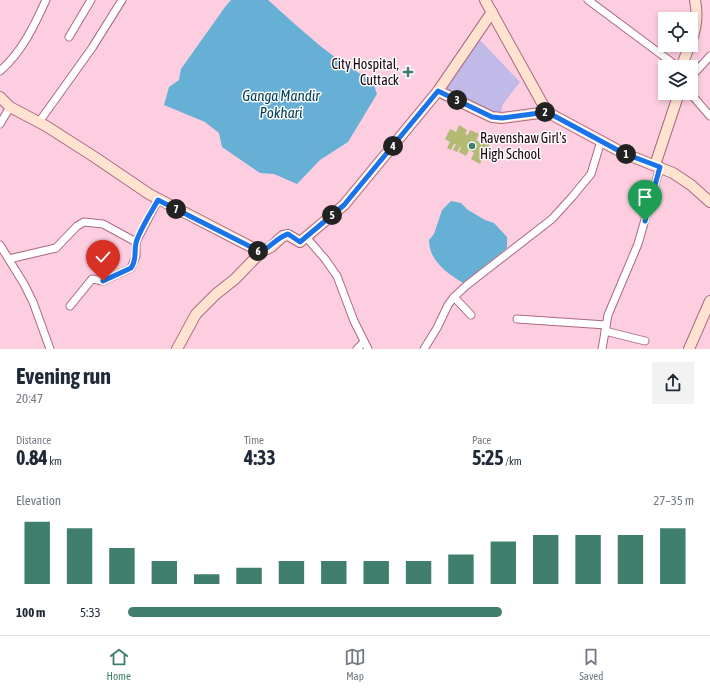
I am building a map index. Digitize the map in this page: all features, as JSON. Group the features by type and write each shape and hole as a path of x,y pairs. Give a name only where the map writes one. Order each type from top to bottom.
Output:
{"street":[{"path":"0,71 21,48 36,22 46,0"},
{"path":"69,37 91,0"},
{"path":"39,122 92,48 122,0"},
{"path":"486,0 547,112 623,153 673,172 691,185 710,202"},
{"path":"588,0 669,60"},
{"path":"695,0 697,12"},
{"path":"177,349 196,314 216,294 236,279 261,252 271,247 283,236 288,234 300,242 344,205 438,91 492,12"},
{"path":"698,69 710,56"},
{"path":"438,91 492,117 502,118 547,112"},
{"path":"0,97 10,107 39,122 158,200 261,252"},
{"path":"602,349 605,328 612,303 638,244 657,166 677,100"},
{"path":"696,100 710,116"},
{"path":"0,124 10,107"},
{"path":"424,349 454,297 473,280 552,218 591,174 601,141"},
{"path":"70,306 92,279 103,281 131,268 136,256 136,242 158,200"},
{"path":"9,259 56,248 77,226 84,222 103,224 136,242"},
{"path":"306,237 337,276 354,321 368,349"},
{"path":"1,249 9,259 33,302 50,349"},
{"path":"454,297 471,315"},
{"path":"688,349 710,301"},
{"path":"517,319 605,328 645,341"},
{"path":"357,349 364,342"}],"shaded area":[{"path":"478,38 520,82 503,104 501,113 497,115 445,89"}],"water":[{"name":"Ganga Mandir Pokhari","path":"231,0 268,0 330,54 372,80 377,94 348,142 320,160 297,184 274,174 260,173 222,147 219,133 205,122 164,105 169,87 179,80 181,69"},
{"path":"451,201 461,203 468,210 485,220 494,223 507,237 507,248 463,283 440,266 432,254 430,247 429,240 434,234 442,210"}],"building":[{"name":"Ravenshaw Girl's High School","path":"459,125 467,130 465,134 468,135 470,130 479,134 476,140 480,142 483,137 491,141 488,148 493,150 489,160 483,157 480,164 471,159 474,153 469,150 466,156 459,152 461,147 457,152 453,150 456,144 454,144 451,150 447,148 450,142 445,139 450,129 456,132"}],"place":[{"name":"City Hospital, Cuttack","path":"408,72"},
{"name":"Ravenshaw Girl's High School","path":"472,146"}],"route":[{"path":"103,281 131,268 136,256 136,242 158,200 261,252 271,247 283,236 288,234 300,242 344,205 438,91 492,117 502,118 547,112 623,153 660,167 645,221"}]}
